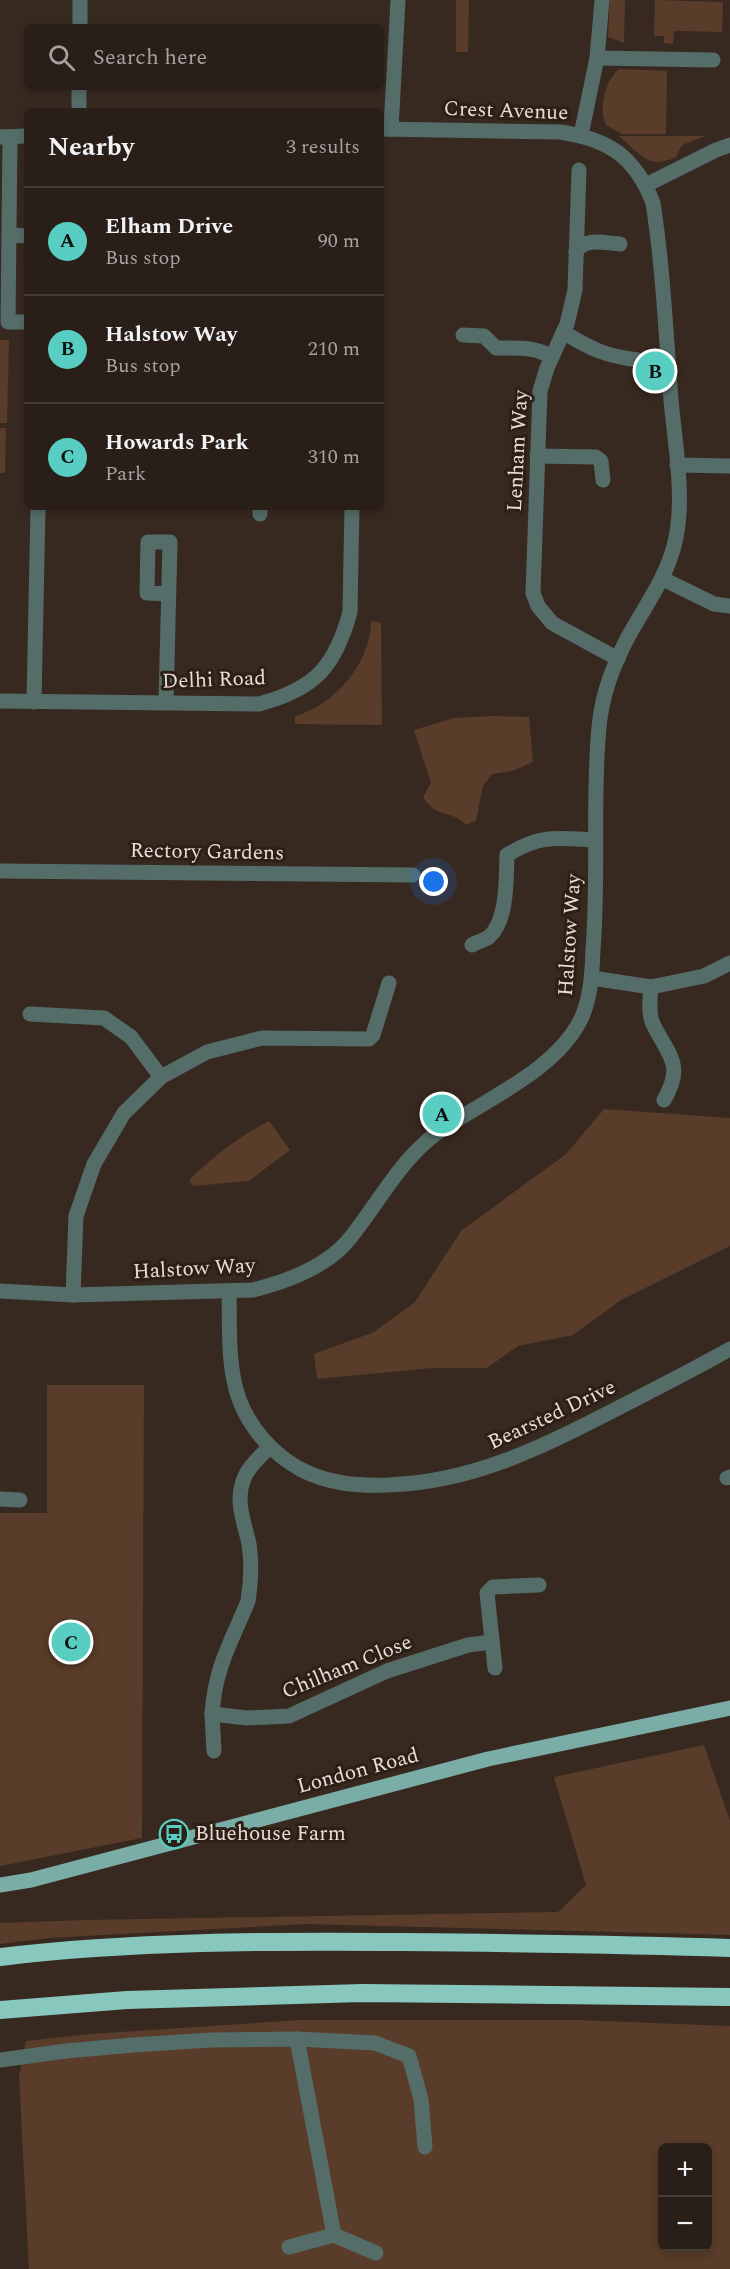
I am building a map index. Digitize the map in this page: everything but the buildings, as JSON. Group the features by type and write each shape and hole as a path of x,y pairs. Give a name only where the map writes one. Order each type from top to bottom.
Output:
{"highway":[{"path":"0,1957 129,1946 342,1942 625,1944 730,1948"},
{"path":"0,2010 127,2000 362,1993 730,1997"}],"main road":[{"name":"London Road","path":"0,1885 31,1880 488,1759 730,1708"}],"street":[{"path":"80,0 80,24"},
{"path":"386,129 398,0"},
{"path":"581,135 597,58 602,0"},
{"path":"597,58 713,60"},
{"path":"79,90 79,108"},
{"name":"Crest Avenue","path":"386,129 560,132 581,135 615,149 628,160 646,185"},
{"path":"24,136 5,137 9,235 8,322 24,322"},
{"path":"646,185 730,145"},
{"name":"Lenham Way","path":"579,170 575,290 563,332 551,357 540,391 533,593 538,606 552,623 618,659"},
{"name":"Halstow Way","path":"0,1291 73,1295 253,1290 279,1284 304,1272 344,1245 411,1156 435,1134 503,1092 544,1062 560,1047 580,1022 588,1002 592,978 600,712 610,676 618,659 663,579 675,544 678,506 677,465 656,221 653,203 646,185"},
{"path":"9,235 24,236"},
{"path":"576,252 579,246 586,242 620,244"},
{"path":"563,332 597,352 638,360"},
{"path":"464,335 484,336 496,348 524,348 543,352 551,357"},
{"path":"537,456 596,457 601,461 603,480"},
{"path":"677,465 730,466"},
{"path":"34,702 38,510"},
{"name":"Delhi Road","path":"0,700 259,704 296,691 314,678 329,663 339,648 350,612 352,510"},
{"path":"663,579 714,603 730,606"},
{"path":"166,702 169,594"},
{"path":"472,945 489,938 498,925 504,903 507,855 526,843 548,837 596,840"},
{"name":"Rectory Gardens","path":"0,871 413,874"},
{"path":"592,978 651,987 704,976 730,963"},
{"path":"73,1295 76,1216 94,1164 124,1113 161,1077 207,1052 262,1038 369,1039 373,1035 389,983"},
{"path":"651,987 652,1022 669,1051 675,1076 673,1085 664,1100"},
{"path":"30,1014 104,1018 131,1037 161,1077"},
{"name":"Bearsted Drive","path":"229,1291 233,1374 239,1399 249,1420 269,1447 281,1457 328,1481 359,1486 450,1478 488,1468 529,1452 730,1349"},
{"path":"214,1751 214,1691 219,1667 248,1600 251,1570 249,1545 240,1511 240,1497 246,1474 269,1447"},
{"path":"0,1499 20,1500"},
{"path":"495,1668 487,1593 493,1587 539,1585"},
{"name":"Chilham Close","path":"213,1714 247,1719 289,1716 387,1671 468,1645 492,1642"},
{"path":"0,2060 66,2051 211,2040 297,2039 375,2043 409,2056 421,2099 425,2147"},
{"path":"297,2039 334,2235"},
{"path":"289,2247 334,2235 376,2253"}],"shaded area":[{"path":"456,0 469,0 468,52 456,52"},
{"path":"610,0 625,0 624,43 608,37"},
{"path":"655,0 723,2 722,32 674,31 673,44 664,43 664,36 654,36"},
{"path":"619,69 667,71 666,134 622,134 606,125 603,111 604,95 610,80"},
{"path":"618,136 705,136 682,145 676,157 658,162 644,158"},
{"path":"0,340 9,340 7,423 0,423"},
{"path":"0,428 6,428 5,473 0,473"},
{"path":"371,621 381,623 382,725 295,724 295,716 323,703 348,680 365,652"},
{"path":"529,717 533,762 513,771 492,774 483,786 476,821 466,825 461,820 433,808 423,797 431,783 414,730 454,718"},
{"path":"604,1109 730,1118 730,1246 621,1300 573,1335 518,1346 487,1368 432,1368 317,1379 314,1354 374,1332 415,1302 461,1231 566,1154"},
{"path":"269,1121 290,1150 249,1181 193,1186 189,1180 208,1162 227,1147"},
{"path":"47,1385 144,1385 142,1838 0,1866 0,1513 47,1513"},
{"path":"704,1745 730,1821 730,1935 306,1924 49,1938 0,1944 0,1923 558,1912 586,1885 554,1777"},
{"path":"300,2020 577,2020 730,2026 730,2269 29,2269 19,2077 26,2041 90,2034"}],"place":[{"name":"Halstow Way","path":"655,371"},
{"name":"Elham Drive","path":"442,1114"},
{"name":"Howards Park","path":"71,1642"},
{"name":"Bluehouse Farm","path":"174,1834"}]}
